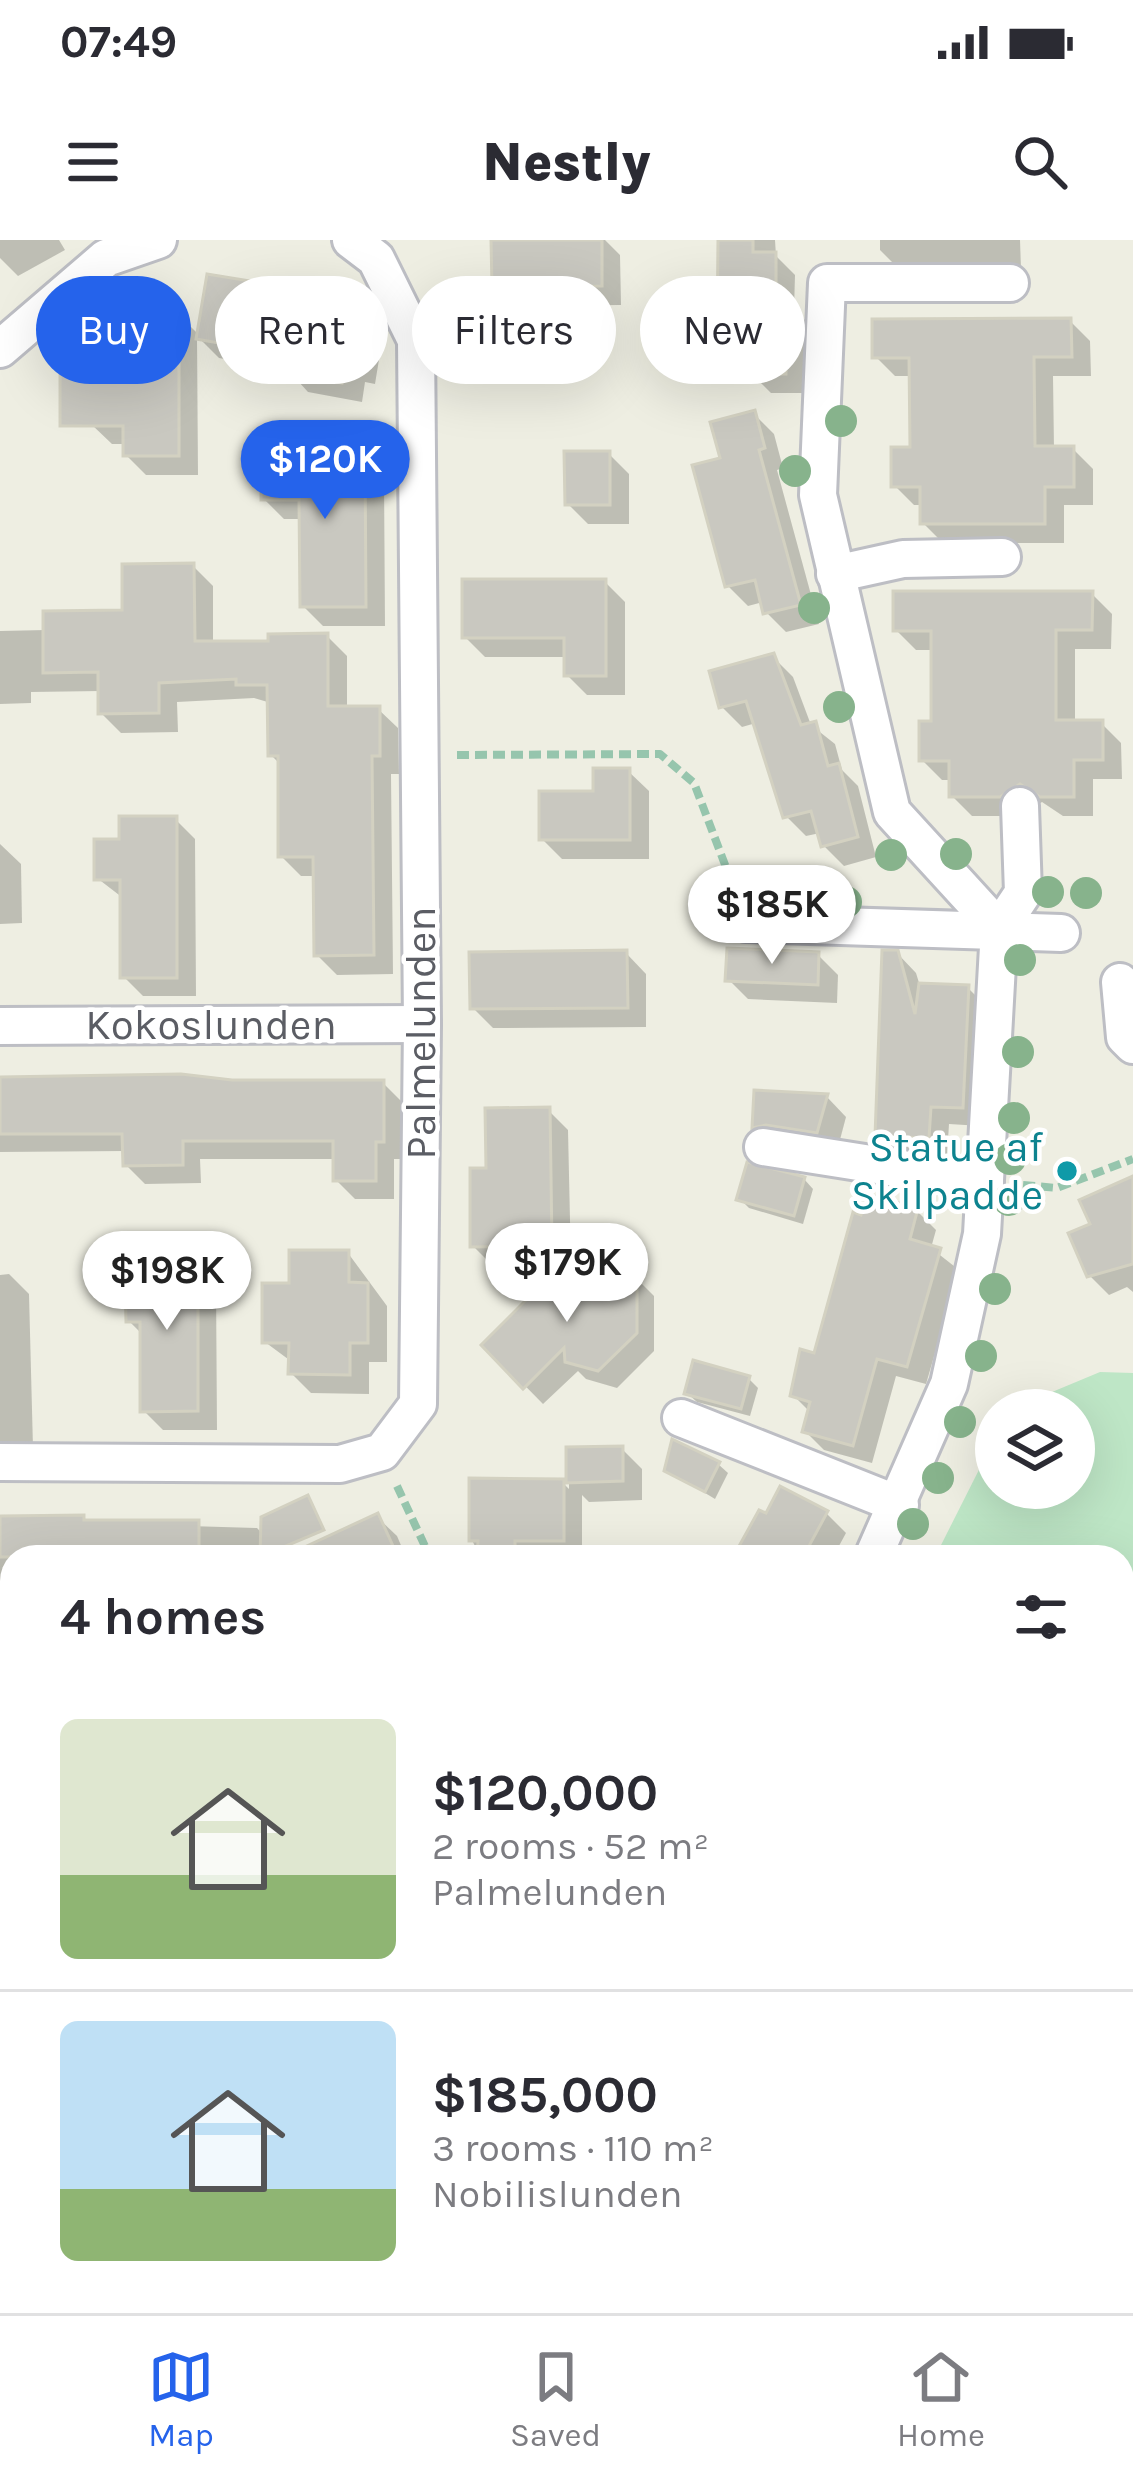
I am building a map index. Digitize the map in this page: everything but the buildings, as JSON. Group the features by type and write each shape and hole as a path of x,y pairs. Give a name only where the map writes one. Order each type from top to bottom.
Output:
{"street":[{"path":"0,349 106,258 158,240"},
{"name":"Palmelunden","path":"350,240 376,259 416,340 422,1024 418,1404 382,1452"},
{"path":"999,929 892,812 818,495 827,283 1010,283"},
{"path":"835,574 903,559 1002,557"},
{"path":"879,1545 949,1384 982,1234 999,929 1023,893 1020,806"},
{"path":"746,922 1061,933"},
{"path":"1120,982 1124,1037 1133,1045"},
{"name":"Kokoslunden","path":"0,1026 422,1024"},
{"path":"763,1147 986,1182"},
{"path":"681,1418 900,1504"},
{"path":"0,1462 340,1465 382,1452"}],"path":[{"path":"420,755 660,754 694,783 746,922"},
{"path":"986,1182 1057,1188 1133,1159"},
{"path":"382,1452 425,1545"}],"green space":[{"path":"1100,1372 1133,1373 1133,1545 941,1545 975,1478 975,1509 1095,1509 1095,1389 1059,1389"}],"place":[{"name":"Statue af Skilpadde","path":"1067,1171"}]}
